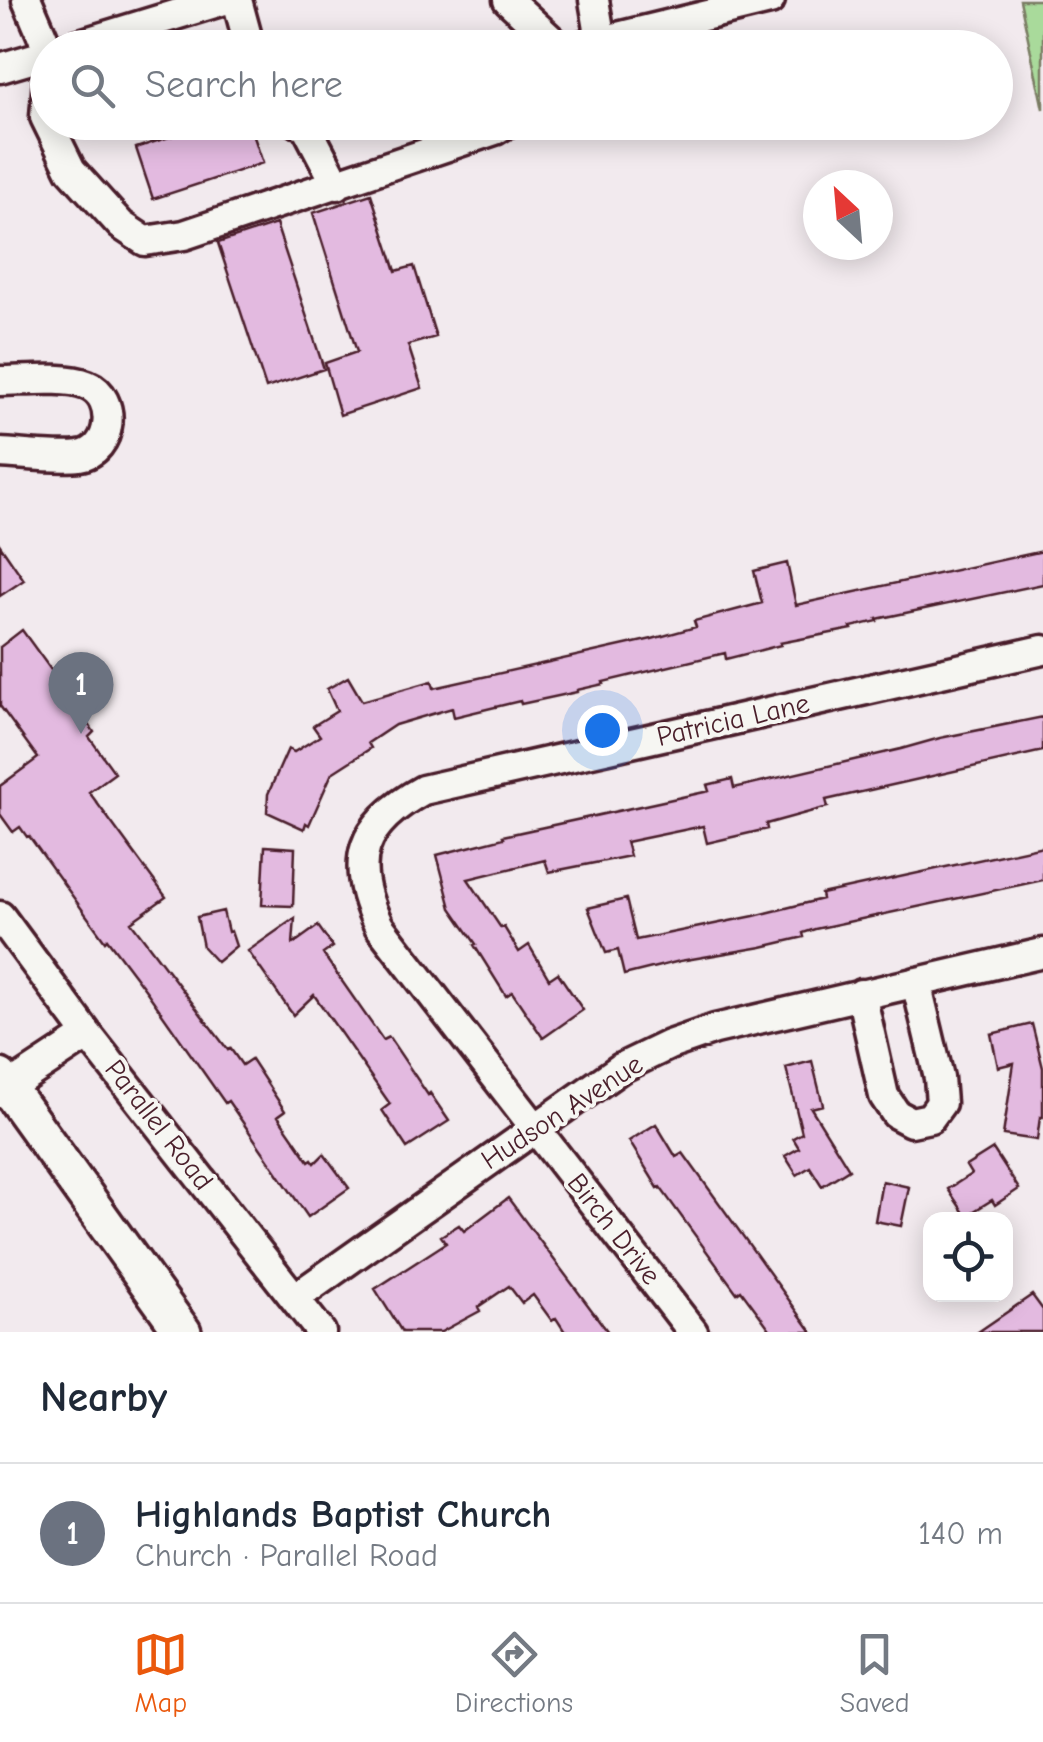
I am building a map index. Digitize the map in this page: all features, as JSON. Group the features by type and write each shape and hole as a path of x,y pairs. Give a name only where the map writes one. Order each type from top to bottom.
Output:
{"main road":[{"path":"3,1086 183,1332"}],"street":[{"path":"27,0 39,30"},
{"path":"126,30 224,0"},
{"path":"237,0 245,30"},
{"path":"508,0 540,30"},
{"path":"594,0 599,30"},
{"path":"648,30 770,0"},
{"path":"0,68 30,57"},
{"path":"56,140 71,170 121,225 145,241 184,235 466,140"},
{"path":"313,140 337,184"},
{"path":"0,381 73,382 90,386 108,413 105,438 97,449 81,456 0,454"},
{"name":"Patricia Lane","path":"534,1127 379,926 363,880 364,858 373,829 385,814 423,790 1043,650"},
{"name":"Parallel Road","path":"0,916 88,1036 322,1332"},
{"name":"Hudson Avenue","path":"295,1298 534,1127 621,1068 668,1044 715,1029 1043,953"},
{"path":"861,994 884,1096 896,1114 911,1122 930,1118 940,1103 938,1078 916,982"},
{"path":"3,1086 88,1036"},
{"name":"Birch Drive","path":"534,1127 694,1332"}],"green space":[{"path":"1020,0 1043,0 1043,109"}],"building":[{"path":"160,140 255,140 263,163 153,199 136,148"},
{"path":"371,194 396,271 414,266 436,337 408,345 422,388 340,415 325,363 357,352 313,213"},
{"path":"276,224 324,369 266,388 218,243"},
{"path":"0,545 24,580 0,596"},
{"path":"1043,551 1043,584 877,619 852,629 780,643 726,659 725,653 603,682 577,692 454,717 452,708 395,725 368,743 371,748 332,773 304,829 267,812 268,794 288,749 294,752 320,736 313,726 337,711 327,689 348,677 362,701 432,681 434,688 652,639 696,627 694,621 762,603 754,571 787,563 796,605"},
{"path":"22,630 94,732 89,737 115,773 89,792 166,897 131,922 228,1050 242,1065 251,1059 285,1111 278,1116 309,1161 315,1163 324,1154 349,1188 308,1217 228,1101 225,1103 29,836 20,827 13,832 0,814 0,786 38,758 0,706 0,647"},
{"path":"1043,717 1043,751 826,800 828,807 766,824 767,829 707,843 703,826 626,842 630,856 549,872 545,860 468,879 519,952 529,945 549,979 558,973 583,1010 543,1038 512,992 506,996 451,908 437,855 503,836 709,791 707,785 732,779 734,788"},
{"path":"265,846 295,848 293,906 262,905"},
{"path":"1043,846 1043,880 815,929 803,933 804,937 762,947 624,975 618,950 606,953 588,908 626,899 636,940 754,916 822,899 821,894"},
{"path":"223,911 236,946 217,962 203,947 197,917"},
{"path":"295,918 293,944 318,926 333,947 323,954 383,1040 389,1037 449,1121 407,1148 382,1110 390,1104 314,995 293,1015 248,951"},
{"path":"1032,1024 1043,1068 1043,1117 1037,1140 1003,1135 1014,1063 998,1067 991,1034"},
{"path":"812,1061 823,1105 811,1108 849,1169 822,1186 810,1167 797,1175 785,1156 799,1148 793,1138 802,1133 786,1068"},
{"path":"656,1124 676,1157 683,1153 812,1332 772,1332 741,1290 737,1293 658,1188 629,1141"},
{"path":"993,1149 1019,1189 995,1205 992,1200 972,1212 963,1212 948,1189 971,1174 966,1166"},
{"path":"882,1181 909,1187 901,1226 875,1221"},
{"path":"508,1198 608,1332 565,1332 533,1295 522,1303 509,1286 478,1307 480,1311 441,1332 402,1332 375,1289 446,1243 441,1236 459,1225 464,1231"},
{"path":"1032,1295 1043,1310 1043,1332 978,1332"}],"place":[{"name":"Highlands Baptist Church","path":"81,734"}]}
